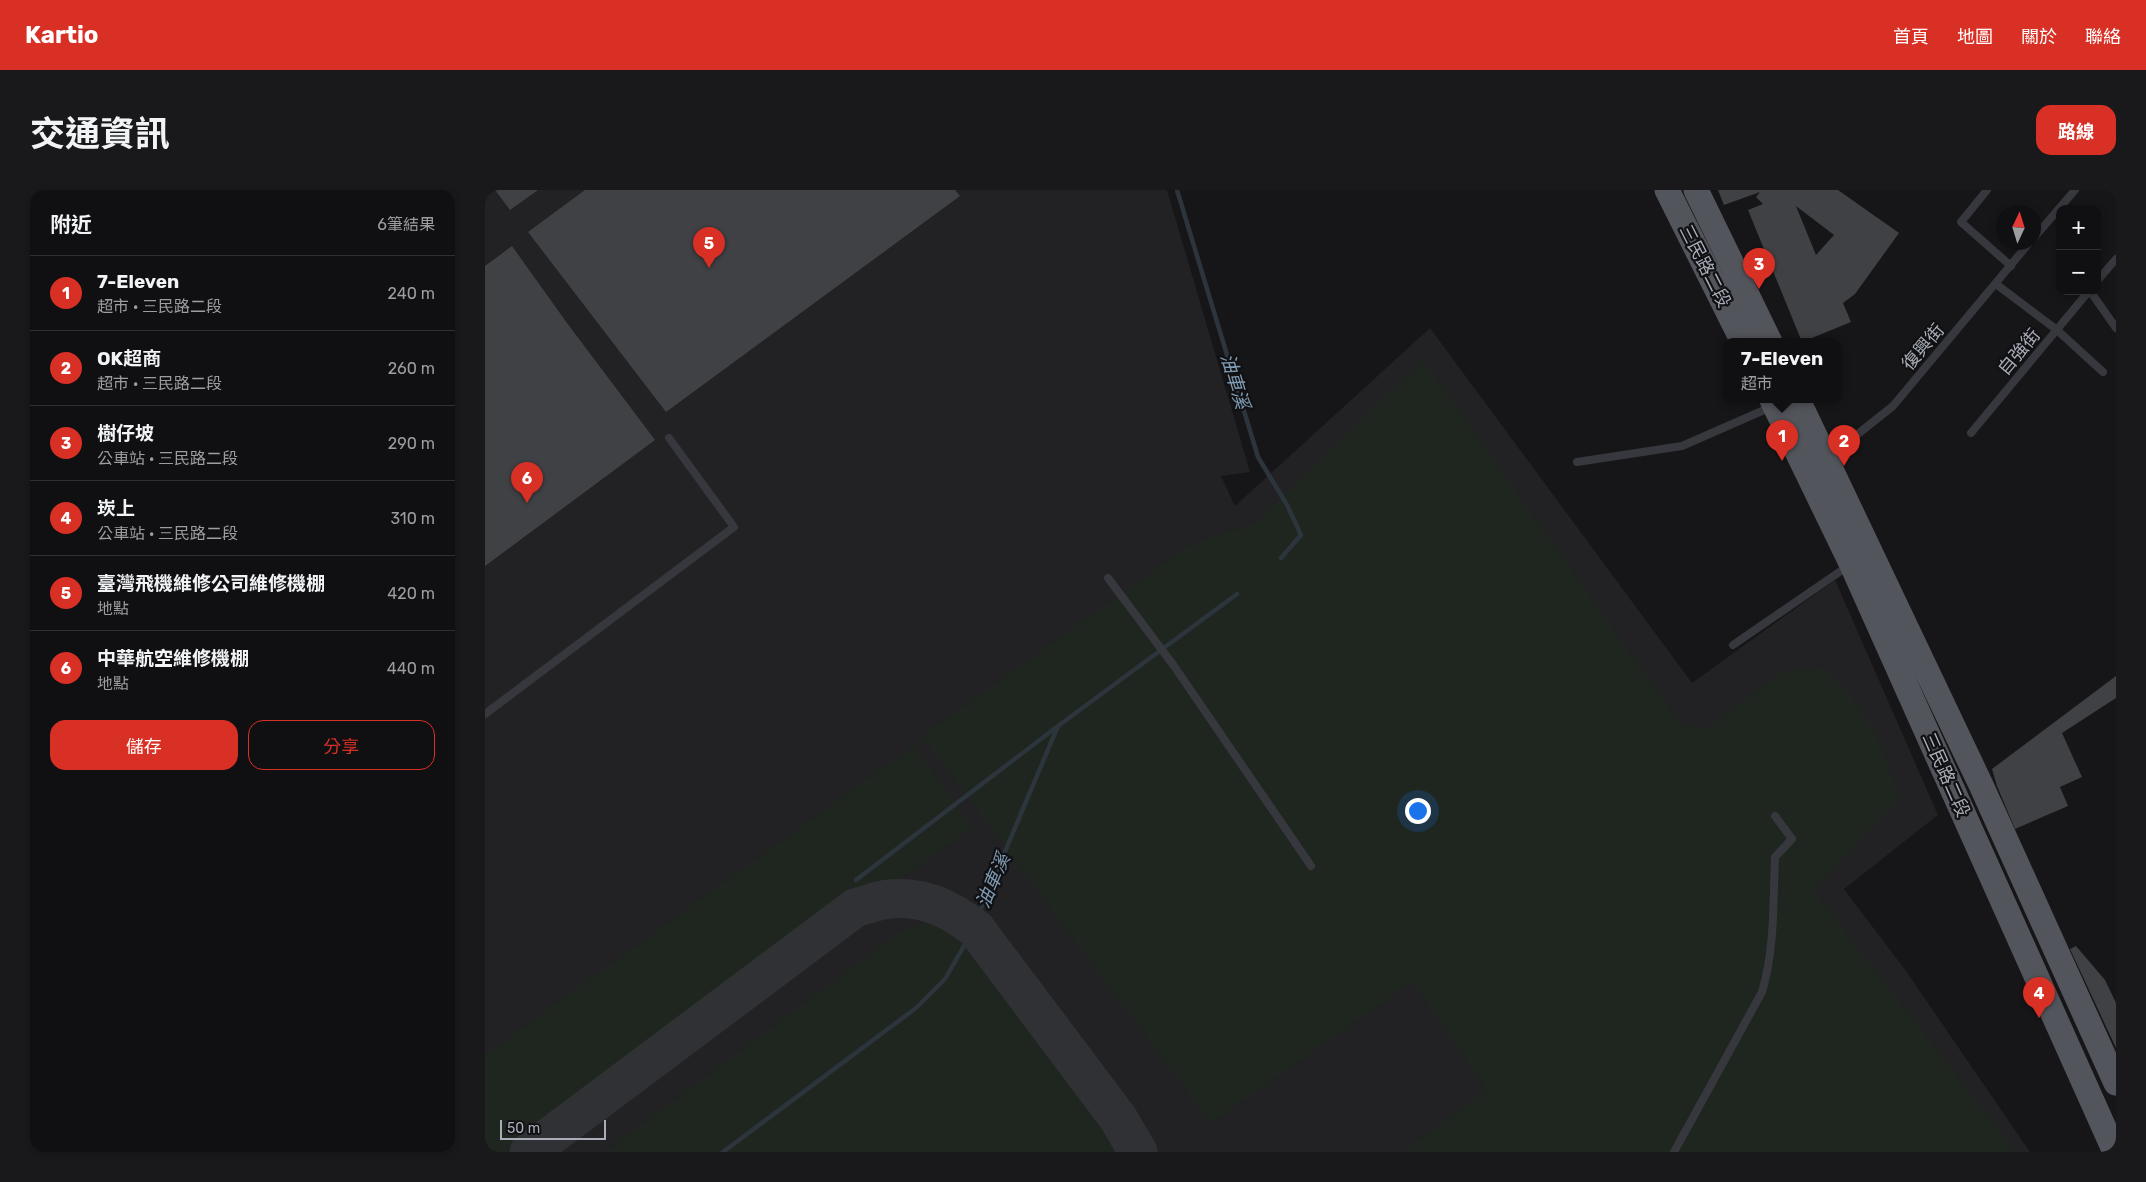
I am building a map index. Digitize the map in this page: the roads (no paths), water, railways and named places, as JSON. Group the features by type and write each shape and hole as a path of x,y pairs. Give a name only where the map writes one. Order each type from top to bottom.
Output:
{"main road":[{"name":"三民路二段","path":"1667,190 1741,338"},
{"name":"三民路二段","path":"1696,190 1768,338"},
{"name":"三民路二段","path":"1782,403 1851,563 2115,1152"},
{"name":"三民路二段","path":"1783,403 1827,459 1981,785 2116,1084"}],"lane":[{"path":"1987,190 1961,222 2011,266"},
{"path":"2041,230 2075,190"},
{"name":"復興街","path":"1827,459 1893,406 2024,250"},
{"path":"2101,276 2116,259"},
{"path":"1996,284 2057,330 2103,372"},
{"name":"自強街","path":"1971,433 2087,295"},
{"path":"2093,295 2116,328"},
{"path":"1577,462 1682,446 1780,403"},
{"path":"485,714 734,527 669,438"},
{"path":"1733,645 1851,563"},
{"path":"1108,578 1174,666 1311,866"},
{"path":"1674,1152 1762,992 1770,953 1775,857 1792,839 1775,816"}],"waterway":[{"name":"油車溪","path":"1177,190 1258,457 1287,505 1301,535 1281,558"},
{"name":"油車溪","path":"723,1152 916,1008 945,979 968,939 1058,726 1237,594"},
{"path":"856,880 1058,726"}],"place":[{"name":"臺灣飛機維修公司維修機棚","path":"709,268"},
{"name":"樹仔坡","path":"1759,289"},
{"name":"7-Eleven","path":"1782,461"},
{"name":"OK超商","path":"1844,466"},
{"name":"中華航空維修機棚","path":"527,503"},
{"name":"崁上","path":"2039,1018"}]}
